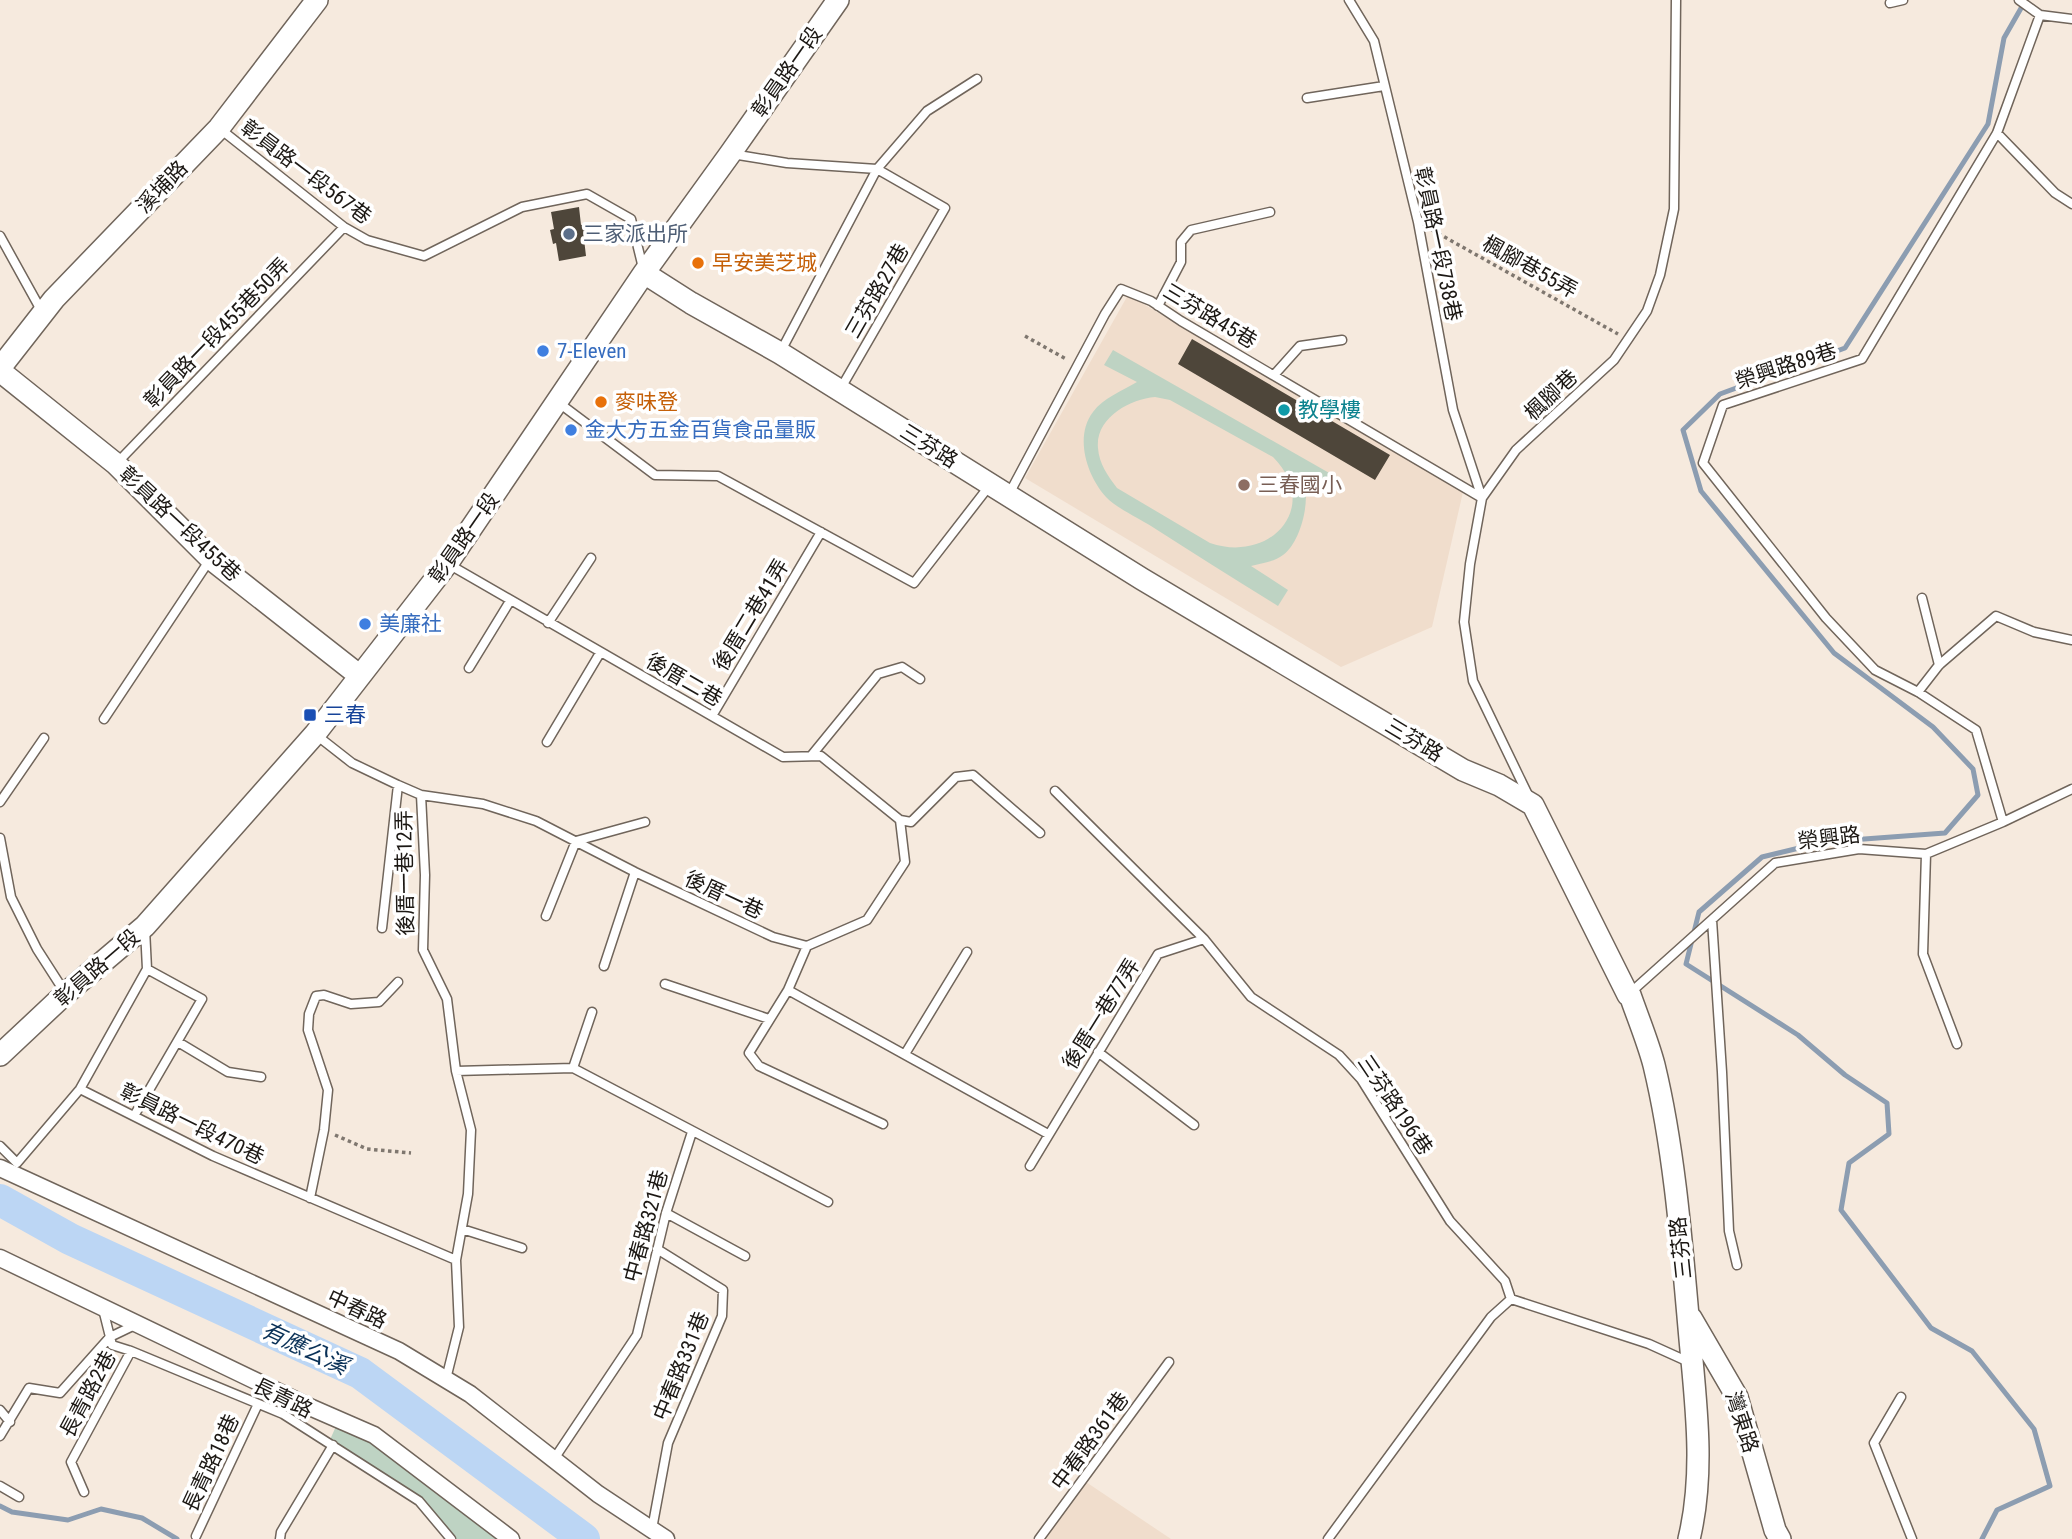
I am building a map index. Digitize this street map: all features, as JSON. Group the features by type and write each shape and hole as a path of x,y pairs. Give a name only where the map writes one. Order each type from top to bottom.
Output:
{"street":[{"name":"溪埔路","path":"0,370 54,299 219,128 317,0"},
{"name":"彰員路一段","path":"0,1055 65,993 145,926 315,734 447,564 644,272 838,0"},
{"name":"三芬路","path":"644,272 691,303 780,353 1142,579 1463,770 1499,785 1533,805 1630,995 1653,1064 1667,1137 1688,1314 1699,1441 1695,1514 1689,1539"},
{"name":"彰員路一段455巷","path":"0,370 116,464 211,559 360,676"},
{"name":"中春路","path":"0,1168 398,1352 470,1394 598,1494 659,1535"},
{"path":"0,1258 312,1408 374,1435 511,1539"},
{"name":"灣東路","path":"1688,1314 1737,1397 1775,1530 1780,1539"}],"lane":[{"name":"彰員路一段738巷","path":"1349,0 1374,41 1418,222 1453,410 1482,498"},
{"name":"楓腳巷","path":"1533,805 1473,681 1464,622 1469,564 1482,498 1516,450 1614,360 1647,311 1656,288 1674,209 1676,0"},
{"path":"1890,3 1903,0"},
{"path":"2019,0 2040,15 2072,19"},
{"name":"榮興路89巷","path":"2003,822 1976,730 1919,692 1875,670 1826,618 1703,463 1723,405 1862,359 1997,133 2040,15"},
{"path":"780,353 877,169 927,111 977,79"},
{"path":"1307,98 1384,86"},
{"name":"彰員路一段567巷","path":"219,128 345,227 367,240 424,256 522,207 587,194 631,219 644,272"},
{"path":"1997,133 2055,193 2072,204"},
{"path":"730,154 787,163 877,169"},
{"name":"三芬路27巷","path":"840,391 945,208 877,169"},
{"path":"1158,306 1181,262 1181,242 1191,230 1270,212"},
{"name":"彰員路一段455巷50弄","path":"116,464 345,227"},
{"path":"0,236 43,313"},
{"name":"三芬路45巷","path":"821,532 914,583 999,490 1078,365 1121,289 1152,301 1482,498"},
{"path":"1273,374 1300,345 1342,340"},
{"path":"557,401 655,475 718,476 821,532"},
{"name":"後厝二巷41弄","path":"712,716 821,532"},
{"path":"548,623 591,558"},
{"path":"104,719 211,559"},
{"name":"後厝二巷","path":"447,564 783,757 821,756 900,820"},
{"path":"1922,598 1939,665"},
{"path":"469,668 510,601"},
{"path":"1919,692 1939,665 1996,615 2034,632 2072,640"},
{"path":"547,743 600,653"},
{"path":"811,756 878,674 902,667 920,679"},
{"name":"後厝一巷","path":"315,734 352,763 421,795 483,804 536,821 772,937 807,946"},
{"path":"0,802 44,738"},
{"path":"883,1124 760,1066 749,1053 788,990 807,946 867,920 905,862 900,820 911,822 956,777 973,775 1040,833"},
{"path":"382,928 398,785"},
{"name":"榮興路","path":"1628,995 1775,863 1860,849 1926,854 2072,789"},
{"name":"三芬路196巷","path":"1055,790 1204,939 1251,997 1339,1055 1361,1079 1450,1221 1505,1281 1511,1299"},
{"name":"後厝一巷12弄","path":"421,795 425,875 424,950 447,999 456,1071 471,1130 468,1194 456,1261 459,1327 446,1380"},
{"path":"546,916 576,841 645,822"},
{"path":"0,838 11,897 37,949 65,993"},
{"path":"1926,854 1923,954 1957,1044"},
{"path":"604,966 635,872"},
{"path":"1712,920 1723,1072 1729,1231 1738,1265"},
{"path":"0,1146 17,1163 80,1089 147,969 145,926"},
{"name":"後厝一巷77弄","path":"1030,1166 1158,954 1204,939"},
{"path":"905,1054 967,953"},
{"path":"134,1116 202,999 147,969"},
{"path":"310,1198 324,1130 328,1090 308,1030 309,1014 316,996 324,995 351,1004 379,1002 398,982"},
{"path":"664,984 769,1020"},
{"path":"788,990 1048,1134"},
{"path":"573,1068 592,1012"},
{"path":"178,1042 228,1072 261,1077"},
{"path":"1098,1052 1194,1125"},
{"path":"456,1071 573,1068 828,1202"},
{"name":"彰員路一段470巷","path":"80,1089 213,1156 456,1261"},
{"name":"中春路321巷","path":"554,1459 637,1335 666,1213 692,1132"},
{"path":"666,1213 745,1256"},
{"path":"462,1228 522,1248"},
{"name":"中春路331巷","path":"657,1249 723,1290 722,1317 668,1443 659,1535"},
{"path":"1328,1539 1491,1317 1511,1299 1649,1344 1692,1363"},
{"path":"102,1306 110,1337"},
{"path":"0,1436 29,1388 60,1393 110,1337 138,1324"},
{"name":"長青路","path":"110,1337 112,1345 284,1414 419,1501 451,1539"},
{"name":"長青路2巷","path":"84,1492 71,1462 131,1351"},
{"name":"中春路361巷","path":"1039,1539 1168,1362"},
{"path":"1901,1396 1874,1443 1912,1539"},
{"name":"長青路18巷","path":"196,1536 258,1404"},
{"path":"0,1410 10,1422"},
{"path":"280,1539 281,1532 333,1445"},
{"path":"0,1486 19,1497"}],"path":[{"name":"楓腳巷55弄","path":"1418,222 1627,340"},
{"path":"1025,336 1078,365"},
{"path":"324,1130 367,1149 411,1153"}],"shaded area":[{"name":"三春國小","path":"1128,295 1463,492 1432,627 1341,667 1025,478"},
{"path":"1083,1480 1171,1539 1039,1539"}],"green space":[{"path":"1113,350 1331,474 1324,487 1299,472 1306,496 1302,524 1294,543 1279,557 1251,566 1288,590 1278,606 1110,501 1099,488 1085,456 1084,433 1087,422 1102,403 1137,382 1104,365","holes":["1155,397 1170,400 1273,457 1287,476 1292,494 1291,511 1283,526 1270,538 1252,545 1232,547 1210,543 1117,488 1100,459 1098,448 1102,428 1108,419 1125,406"]},
{"path":"337,1424 370,1442 498,1539 452,1539 421,1502 329,1442"}],"building":[{"name":"三家派出所","path":"579,207 581,225 586,224 588,238 584,239 586,256 559,261 556,243 553,244 550,230 554,229 551,212"},
{"name":"教學樓","path":"1192,339 1390,455 1375,480 1178,364"}],"waterway":[{"path":"1982,1539 1997,1510 2050,1486 2034,1429 1972,1351 1931,1328 1841,1210 1849,1163 1889,1134 1887,1103 1845,1075 1798,1035 1686,964 1699,912 1762,857 1824,842 1945,833 1978,795 1973,769 1933,727 1834,653 1701,491 1683,430 1720,394 1845,348 1988,124 2004,38 2024,3"},
{"name":"有應公溪","path":"0,1200 70,1239 360,1373 584,1539"},
{"path":"0,1506 12,1512 68,1520 101,1509 142,1518 177,1539"}],"place":[{"name":"三家派出所","path":"569,234"},
{"name":"早安美芝城","path":"698,263"},
{"name":"7-Eleven","path":"543,351"},
{"name":"麥味登","path":"601,402"},
{"name":"教學樓","path":"1284,410"},
{"name":"金大方五金百貨食品量販","path":"571,430"},
{"name":"三春國小","path":"1244,485"},
{"name":"美廉社","path":"365,624"},
{"name":"三春","path":"310,715"}]}
